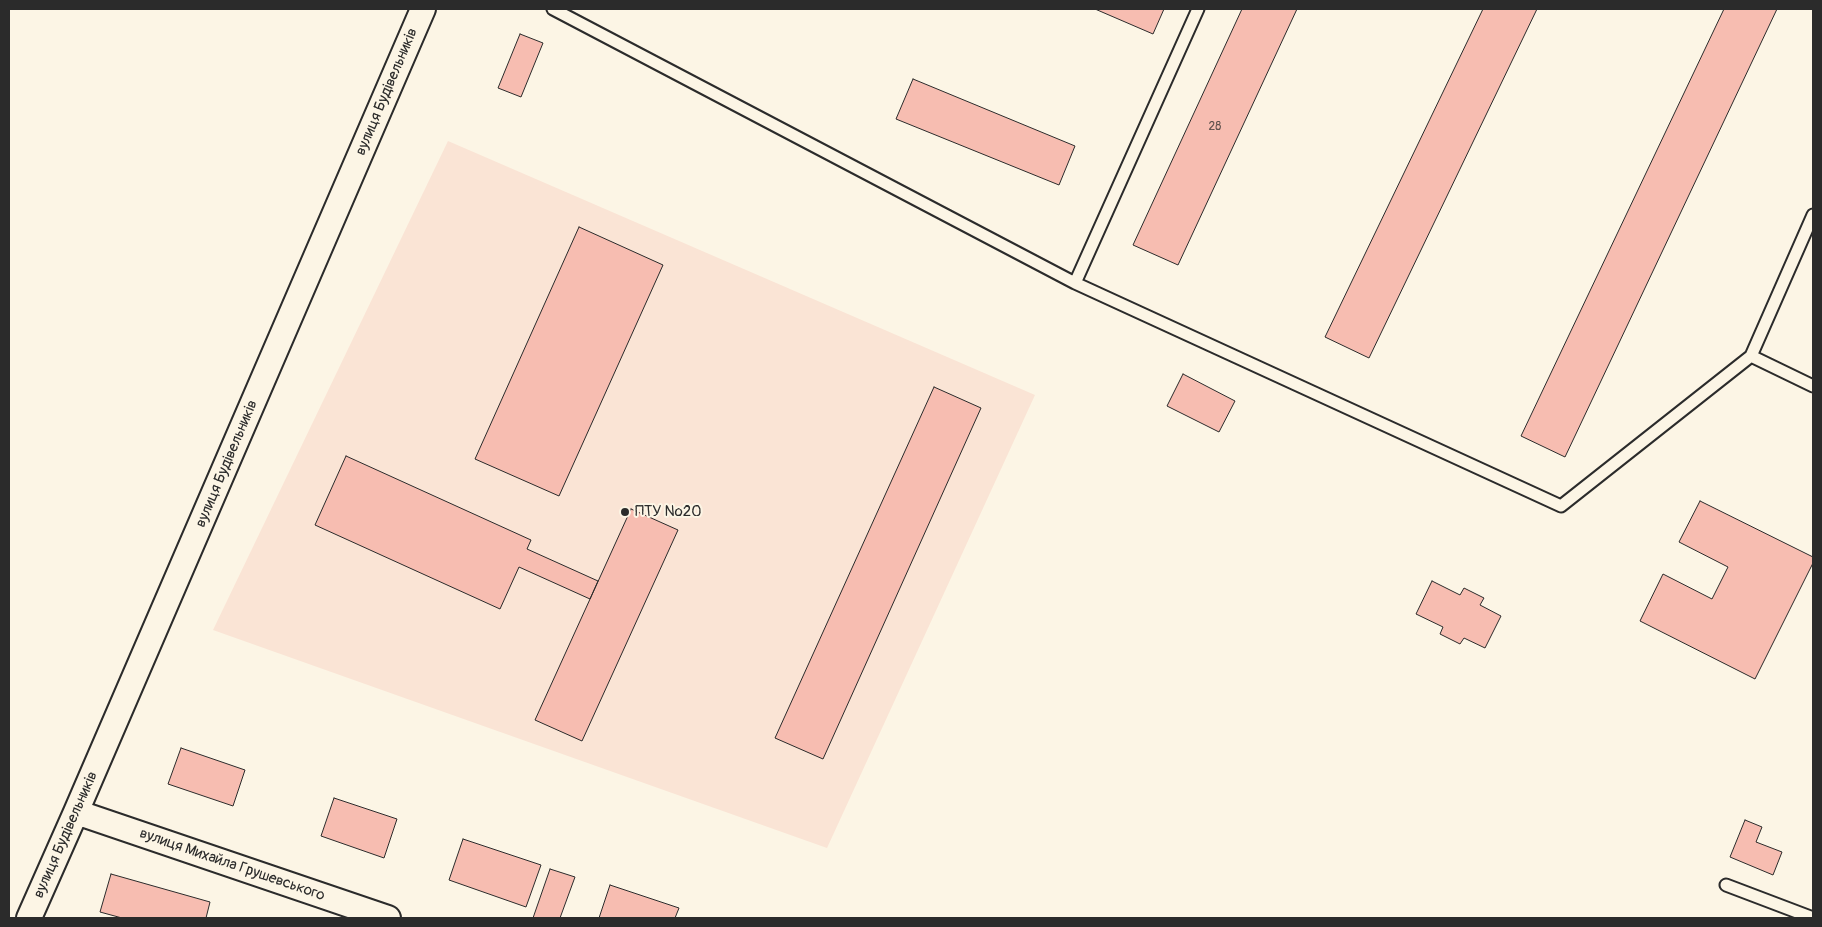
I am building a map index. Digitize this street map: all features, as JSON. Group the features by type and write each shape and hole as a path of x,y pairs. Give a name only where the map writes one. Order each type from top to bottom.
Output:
{"street":[{"name":"вулиця Будівельників","path":"29,918 423,9"},
{"name":"вулиця Михайла Грушевського","path":"76,812 388,918"}],"lane":[{"path":"553,9 1075,283 1562,506 1751,356 1813,215"},
{"path":"1075,283 1198,9"},
{"path":"1751,356 1813,386"},
{"path":"1726,885 1813,918"}],"shaded area":[{"name":"ПТУ №20","path":"448,141 1035,395 827,848 213,630"}],"building":[{"path":"1095,9 1164,9 1153,34"},
{"path":"1242,9 1297,9 1178,265 1133,245"},
{"path":"1483,9 1537,9 1369,358 1325,337"},
{"path":"1724,9 1777,9 1565,457 1521,436"},
{"path":"520,34 543,43 521,97 498,88"},
{"path":"913,79 1075,146 1059,185 896,119"},
{"path":"579,227 663,265 559,496 475,459"},
{"path":"1183,374 1235,401 1219,432 1167,406"},
{"path":"934,387 981,408 823,759 775,738"},
{"path":"346,456 531,540 527,549 598,581 590,599 519,567 500,609 315,525"},
{"path":"1700,501 1813,557 1813,563 1755,679 1640,621 1663,574 1712,599 1728,567 1679,542"},
{"path":"631,509 678,530 582,741 535,720"},
{"path":"1432,581 1460,595 1464,588 1484,598 1480,605 1501,616 1485,648 1464,638 1460,644 1440,634 1443,627 1416,614"},
{"path":"181,748 245,770 233,806 168,784"},
{"path":"334,798 397,819 384,858 321,836"},
{"path":"1745,820 1762,827 1756,842 1782,852 1773,875 1730,857"},
{"path":"463,839 541,865 526,907 449,880"},
{"path":"550,869 575,877 560,918 533,918"},
{"path":"111,874 210,902 206,918 122,918 100,912"},
{"path":"610,885 679,908 675,918 599,918"}],"place":[{"name":"ПТУ №20","path":"625,512"}]}
